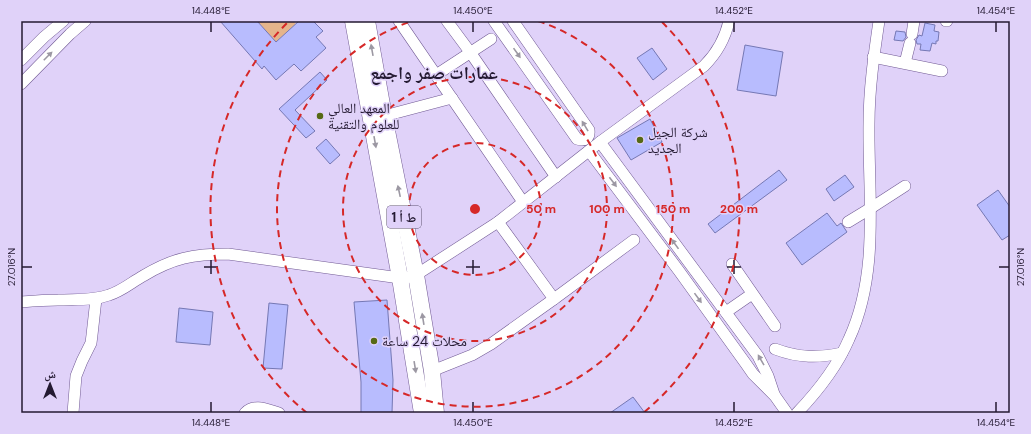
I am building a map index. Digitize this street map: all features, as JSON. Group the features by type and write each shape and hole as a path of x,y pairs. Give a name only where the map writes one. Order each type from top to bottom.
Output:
{"highway":[{"name":"ط أ 1","path":"353,21 400,278 422,413"},
{"name":"ط أ 1","path":"367,21 384,116 416,275 432,371 436,413"}],"street":[{"path":"21,60 44,37 63,21"},
{"path":"21,84 70,34 85,21"},
{"path":"399,21 524,202"},
{"path":"447,21 556,177"},
{"path":"494,21 502,33 577,140 582,141 586,139 589,135 589,130 514,22 502,33"},
{"path":"21,302 96,299 123,289 156,268 176,260 210,254 228,254 400,278 416,275 498,222 600,142 694,73 717,52 722,43 729,21"},
{"path":"797,413 822,385 842,353 854,330 865,292 869,263 871,208 869,95 879,21"},
{"path":"905,64 914,21"},
{"path":"436,75 491,39"},
{"path":"874,57 942,71"},
{"path":"384,116 452,98"},
{"path":"600,142 761,361 775,396"},
{"path":"589,151 679,271 753,374 775,396 787,413"},
{"path":"848,222 905,186"},
{"path":"498,222 554,299"},
{"path":"432,371 465,358 485,348 634,240"},
{"path":"679,271 690,264"},
{"path":"732,264 775,326"},
{"path":"726,312 752,294"},
{"path":"73,413 76,376 90,343 96,299"},
{"path":"724,333 735,325"},
{"path":"775,349 797,356 808,357 820,357 842,353"},
{"path":"245,413 256,408 279,413"}],"shaded area":[{"path":"257,21 293,21 296,24 276,42"}],"building":[{"path":"220,21 257,21 276,42 299,21 313,21 323,31 316,37 326,48 301,71 294,64 276,80 264,66 262,69"},
{"path":"925,23 935,25 934,31 939,32 938,41 936,41 936,44 932,43 930,51 920,50 921,44 917,44 916,40 919,35 922,36"},
{"path":"896,31 905,32 906,37 903,41 894,40"},
{"path":"745,45 783,52 776,96 737,90"},
{"path":"652,48 667,69 653,80 637,58"},
{"path":"320,72 327,80 295,110 315,131 306,138 279,109"},
{"name":"شركة الجيل الجديد","path":"650,119 662,142 631,160 617,138"},
{"path":"326,139 340,155 330,164 316,148"},
{"path":"779,170 787,180 715,233 708,224"},
{"path":"845,175 854,187 834,201 826,189"},
{"path":"998,190 1010,207 1010,235 1002,240 977,205"},
{"path":"827,213 837,226 841,223 847,232 802,265 786,243"},
{"name":"محلات 24 ساعة","path":"387,300 393,380 392,413 361,413 361,382 354,302"},
{"path":"269,303 288,305 282,369 263,368"},
{"path":"179,308 213,312 210,345 176,342"},
{"path":"633,397 645,413 610,413"}],"place":[{"name":"المعهد العالي للعلوم والتقنية","path":"320,116"},
{"name":"شركة الجيل الجديد","path":"640,140"},
{"name":"محلات 24 ساعة","path":"374,341"}],"district":[{"name":"عمارات صفر واجمع","path":"434,73"}]}
